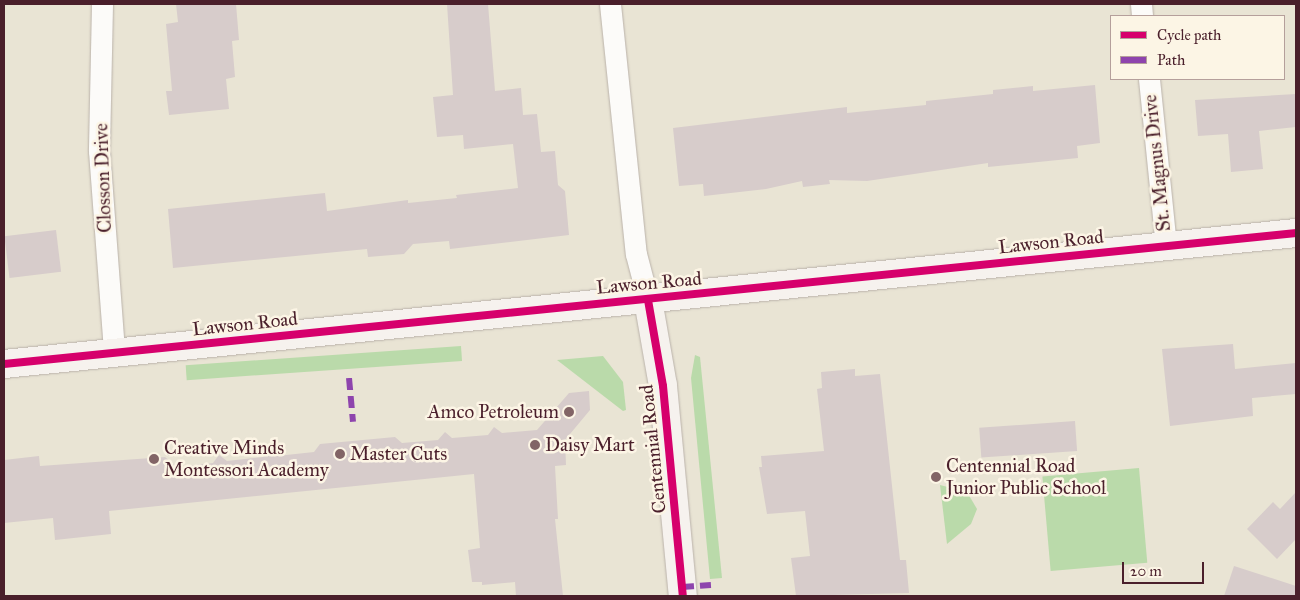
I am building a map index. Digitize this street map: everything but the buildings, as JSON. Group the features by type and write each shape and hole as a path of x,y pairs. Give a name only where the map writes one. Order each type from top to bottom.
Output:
{"street":[{"name":"Closson Drive","path":"102,4 98,151 114,352"},
{"name":"Centennial Road","path":"610,4 636,254 648,300 664,386 683,596"},
{"name":"St. Magnus Drive","path":"1149,80 1166,247"},
{"name":"Lawson Road","path":"4,364 1296,233"}],"green space":[{"path":"461,346 462,361 187,380 186,365"},
{"path":"695,355 700,357 722,578 710,579 691,378"},
{"path":"603,356 623,382 626,410 623,411 557,360"},
{"path":"1139,468 1147,563 1051,571 1042,476"},
{"path":"940,485 967,492 977,509 971,524 947,544"}],"marked path":[{"path":"349,378 353,422"},
{"path":"682,587 711,585"}],"cycle path":[{"path":"4,364 1296,233"},
{"path":"648,300 663,386 683,596"}],"place":[{"name":"Amco Petroleum","path":"569,412"},
{"name":"Daisy Mart","path":"535,445"},
{"name":"Master Cuts","path":"340,454"},
{"name":"Creative Minds Montessori Academy","path":"154,459"},
{"name":"Centennial Road Junior Public School","path":"936,477"}]}
